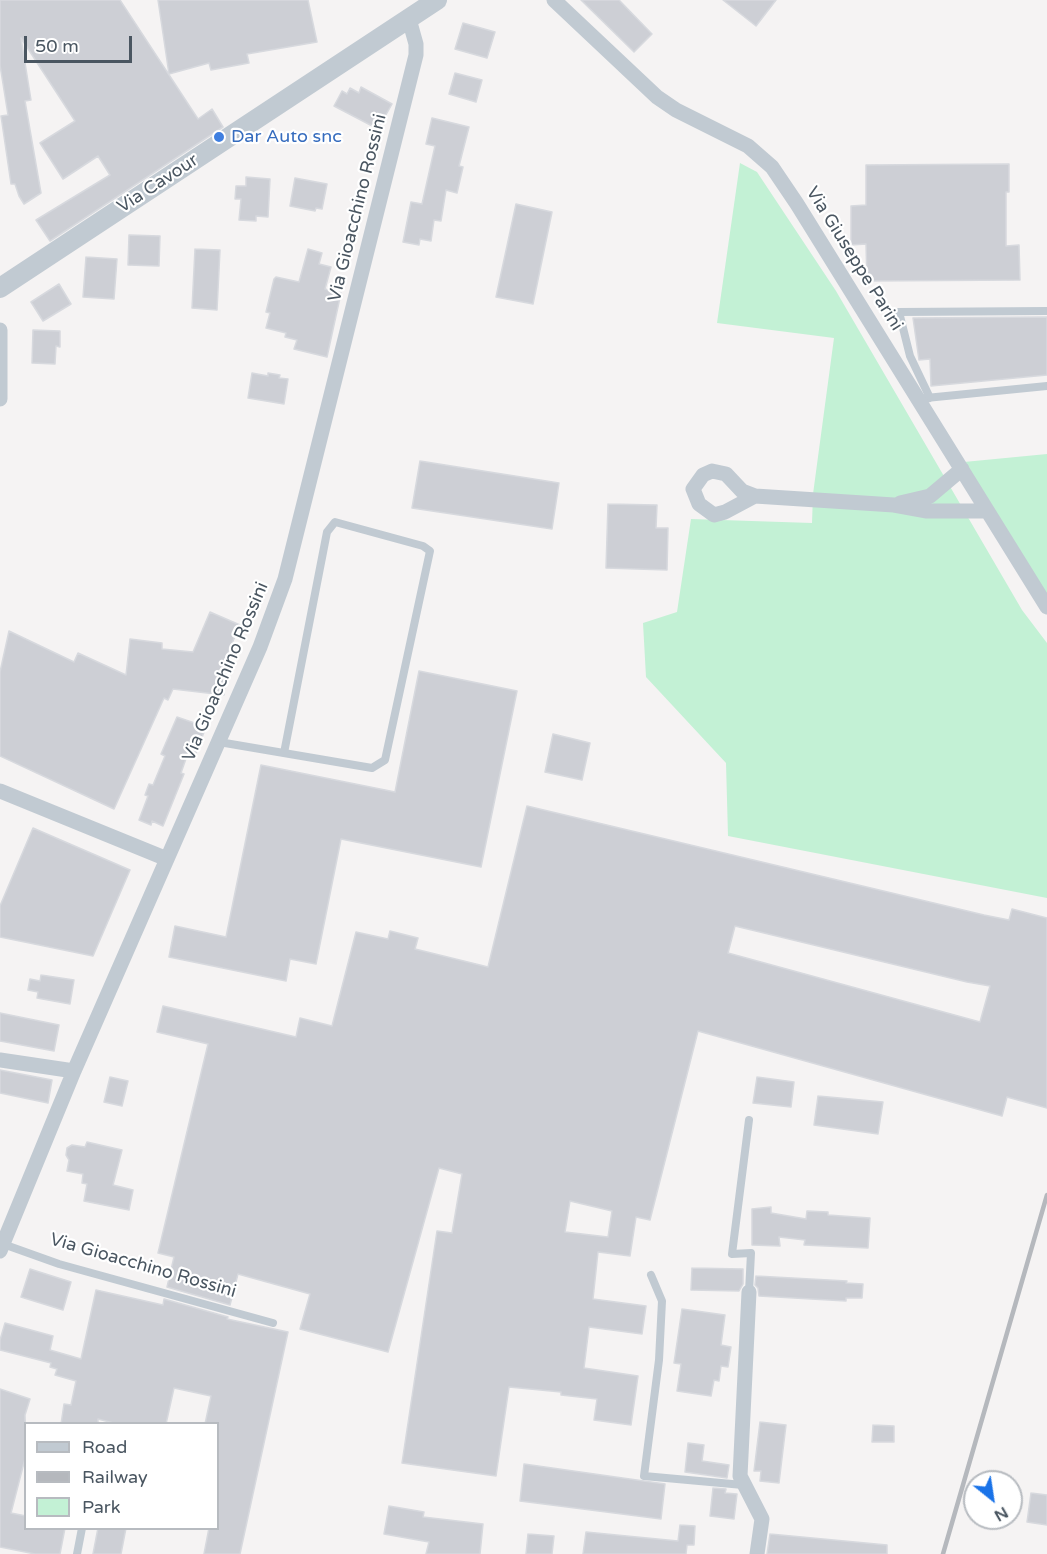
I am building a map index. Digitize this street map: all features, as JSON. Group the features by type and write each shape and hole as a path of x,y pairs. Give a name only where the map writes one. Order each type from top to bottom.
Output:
{"street":[{"name":"Via Cavour","path":"0,288 437,0"},
{"name":"Via Giuseppe Parini","path":"555,0 662,101 744,143 769,163 924,399 962,469 1047,607"},
{"name":"Via Gioacchino Rossini","path":"2,1247 74,1071 261,646 285,579 416,55 414,31 409,19"},
{"path":"0,330 0,399"},
{"path":"894,505 930,496 962,469"},
{"path":"755,496 894,505 927,511 987,511"},
{"path":"0,791 166,859"},
{"path":"0,1060 74,1071"},
{"path":"749,1292 740,1476 762,1519 757,1554"}],"lane":[{"path":"1047,311 899,312 924,399 1047,386"},
{"path":"219,742 372,768 385,760 430,551 423,546 335,522 327,532 284,753"},
{"path":"749,1120 732,1254 751,1253 749,1292"},
{"name":"Via Gioacchino Rossini","path":"2,1247 273,1323"},
{"path":"651,1275 662,1301 659,1360 644,1476 745,1485"},
{"path":"77,1554 82,1530"}],"green space":[{"path":"740,163 757,172 836,291 1022,610 1047,643 1047,898 728,836 726,763 646,677 643,623 677,612 691,519 812,523 813,494 834,338 717,323"},
{"path":"1047,454 1047,596 964,462"}],"building":[{"path":"0,0 120,0 198,119 212,109 223,127 50,241 36,220 110,175 98,156 63,179 40,143 75,121 21,38 31,100 25,101 41,193 24,204 15,184 11,184 1,116 8,115 0,65"},
{"path":"158,0 308,0 317,42 247,54 249,63 211,70 209,63 169,74"},
{"path":"581,0 619,0 652,34 634,52"},
{"path":"723,0 776,0 756,26"},
{"path":"463,23 495,32 487,58 455,49"},
{"path":"455,73 482,80 476,102 449,94"},
{"path":"361,87 392,104 378,129 334,106 342,91 347,94 350,88 359,93"},
{"path":"432,118 469,127 459,166 463,167 457,193 446,190 441,221 434,220 431,241 420,239 419,245 403,242 411,202 422,204 435,146 426,144"},
{"path":"1009,164 1009,192 1006,192 1006,246 1019,245 1020,280 867,281 866,244 851,245 851,206 866,205 866,165"},
{"path":"246,177 270,179 268,217 256,216 256,221 239,220 241,199 235,199 236,186 246,186"},
{"path":"295,178 327,184 322,209 316,208 315,211 290,206"},
{"path":"516,204 552,212 533,304 496,297"},
{"path":"129,235 160,236 159,266 128,265"},
{"path":"195,249 220,250 217,310 192,308"},
{"path":"308,249 322,253 319,264 331,267 325,289 341,293 327,357 294,349 297,340 285,337 286,333 266,328 270,313 266,312 274,279 276,277 299,282"},
{"path":"86,257 117,259 114,299 83,297"},
{"path":"59,284 71,304 43,321 31,302"},
{"path":"1047,317 1047,375 931,386 930,359 919,360 913,318"},
{"path":"33,330 60,331 60,347 56,346 55,364 32,363"},
{"path":"252,373 268,376 268,373 280,375 279,378 288,379 284,404 248,398"},
{"path":"420,461 559,483 552,529 412,508"},
{"path":"608,504 657,505 656,528 668,528 667,570 606,568"},
{"path":"210,612 240,625 219,673 226,674 224,695 173,689 168,700 164,698 114,809 0,756 0,672 9,631 74,662 78,653 126,675 130,639 162,643 162,649 193,652"},
{"path":"419,671 517,691 481,867 341,839 316,964 290,959 286,981 169,957 175,926 226,937 261,765 395,792"},
{"path":"177,717 206,727 196,753 189,750 181,773 184,774 163,826 152,821 151,825 139,820 148,796 145,795 149,784 153,785 165,756 161,754"},
{"path":"553,734 590,743 582,780 545,772"},
{"path":"527,806 984,915 1009,920 1012,909 1047,918 1047,1108 1007,1097 1002,1116 698,1031 650,1220 636,1217 630,1256 598,1252 593,1299 646,1306 642,1334 589,1327 584,1368 638,1376 631,1425 594,1420 597,1399 561,1395 561,1392 509,1387 496,1476 402,1463 437,1231 452,1233 462,1174 439,1168 388,1352 300,1329 310,1294 238,1274 230,1305 167,1287 174,1257 158,1253 208,1044 157,1032 163,1006 296,1037 300,1018 332,1026 356,932 388,939 390,931 418,938 415,949 488,967","holes":["735,926 990,986 980,1022 728,953","570,1201 612,1211 608,1237 565,1232"]},
{"path":"33,828 130,870 93,956 0,937 0,906"},
{"path":"41,975 74,980 70,1004 37,998 38,992 28,990 30,979 40,981"},
{"path":"0,1013 59,1025 54,1051 0,1041"},
{"path":"0,1070 52,1080 48,1103 0,1093"},
{"path":"110,1077 128,1081 122,1106 104,1102"},
{"path":"757,1077 794,1082 791,1107 753,1103"},
{"path":"818,1096 883,1102 878,1134 814,1125"},
{"path":"87,1142 122,1150 113,1185 133,1190 129,1210 84,1201 87,1184 82,1183 83,1174 67,1171 69,1160 66,1155 67,1148 72,1145 85,1147"},
{"path":"771,1207 771,1213 806,1219 807,1211 870,1218 868,1248 804,1245 805,1240 779,1237 780,1246 752,1245 752,1209"},
{"path":"692,1268 743,1269 743,1284 739,1291 691,1290"},
{"path":"30,1269 71,1282 63,1310 21,1297"},
{"path":"756,1276 863,1284 862,1298 846,1298 846,1301 759,1296 755,1285"},
{"path":"96,1290 163,1305 164,1299 228,1317 227,1319 288,1332 240,1554 204,1554 209,1530 219,1530 219,1422 205,1422 211,1396 174,1388 166,1422 109,1422 98,1419 98,1422 61,1422 64,1404 71,1405 76,1381 55,1375 57,1369 50,1367 51,1363 0,1350 0,1340 5,1323 53,1336 50,1350 81,1359"},
{"path":"682,1309 725,1315 721,1345 731,1347 728,1367 721,1366 719,1381 714,1380 711,1396 677,1391 681,1364 674,1363"},
{"path":"0,1389 30,1399 24,1422 24,1463 11,1513 24,1516 24,1530 65,1530 60,1554 35,1554 0,1547"},
{"path":"760,1422 786,1425 779,1483 760,1481 761,1471 754,1471"},
{"path":"873,1425 894,1426 894,1442 872,1442"},
{"path":"688,1443 704,1445 702,1461 729,1465 727,1478 685,1472"},
{"path":"524,1464 665,1484 661,1519 520,1501"},
{"path":"713,1488 726,1489 725,1493 737,1494 734,1519 710,1516"},
{"path":"1031,1493 1047,1495 1047,1525 1027,1522"},
{"path":"389,1506 424,1512 423,1517 483,1524 480,1554 426,1554 429,1542 384,1534"},
{"path":"680,1525 695,1526 694,1545 687,1545 686,1554 583,1554 586,1532 678,1541"},
{"path":"98,1530 126,1530 121,1554 93,1554"},
{"path":"528,1534 554,1536 552,1554 526,1554"},
{"path":"770,1534 887,1545 887,1554 767,1554"}],"railway":[{"path":"943,1554 1047,1195"}],"place":[{"name":"Dar Auto snc","path":"219,137"}]}
